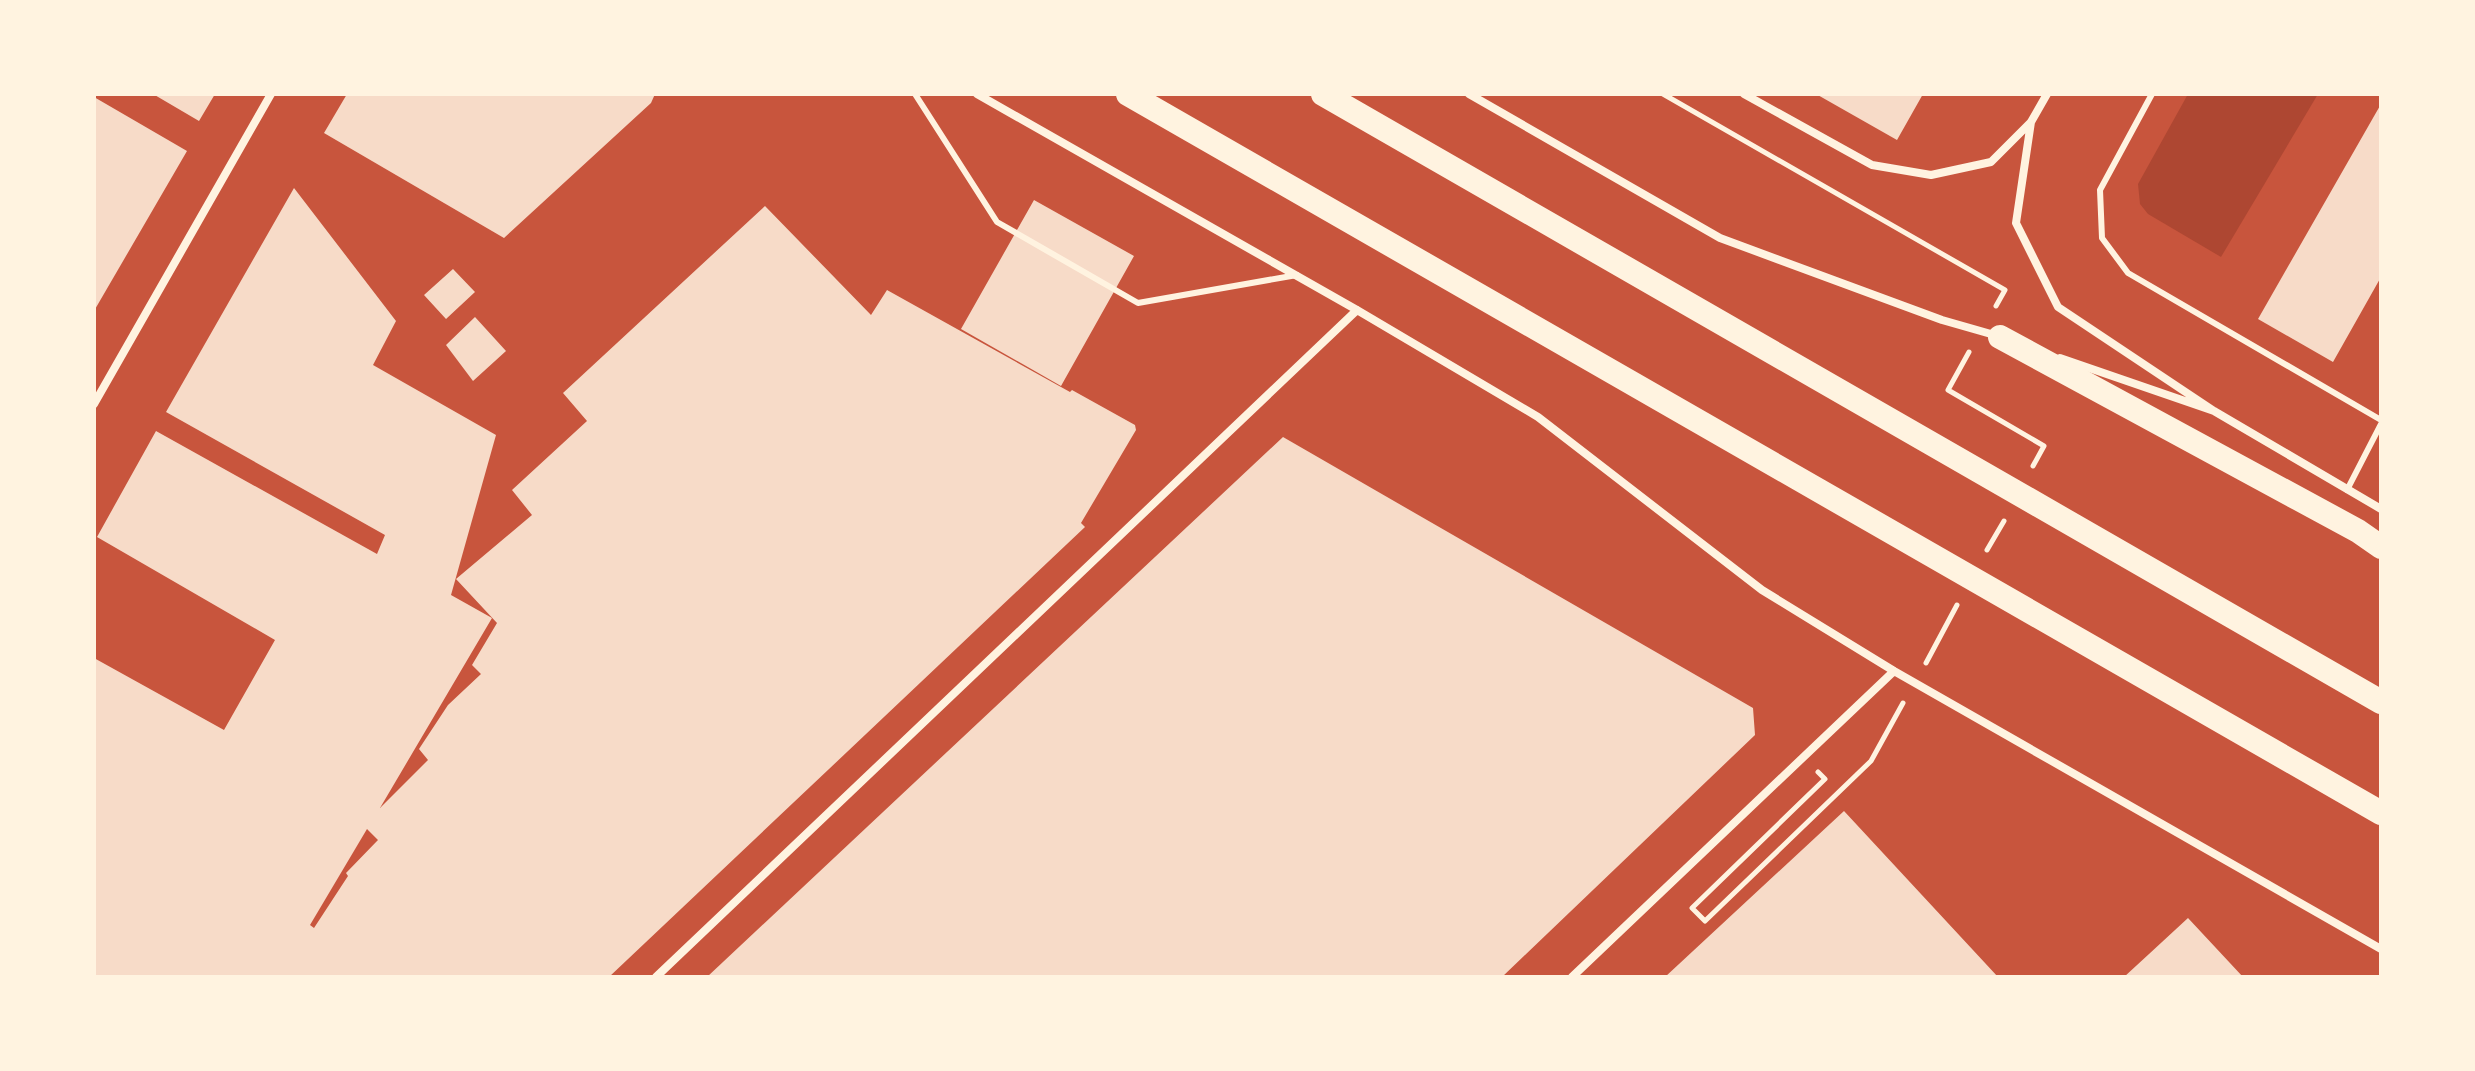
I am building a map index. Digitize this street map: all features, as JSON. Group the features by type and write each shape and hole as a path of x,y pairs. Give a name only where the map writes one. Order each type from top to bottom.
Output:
{"highway":[{"path":"1128,94 2381,813"},
{"path":"1323,94 2381,702"},
{"path":"2000,337 2358,531 2381,547"}],"street":[{"path":"94,404 271,94"},
{"path":"977,94 1297,275 1538,417 1762,590 1894,671 2381,949"},
{"path":"1469,94 1720,238 1942,320 2214,411"},
{"path":"1744,94 1872,165 1931,175 1991,162 2031,122 2047,94"},
{"path":"2031,122 2016,223 2058,307 2214,411 2381,509"},
{"path":"656,977 1357,310"},
{"path":"1572,977 1894,671"}],"lane":[{"path":"915,94 997,222 1138,303 1297,275"},
{"path":"2152,94 2100,190 2102,238 2128,273 2381,422 2347,490"}],"shaded area":[{"path":"2188,94 2318,94 2221,257 2148,214 2140,204 2138,184"}],"building":[{"path":"153,94 215,94 199,121"},
{"path":"347,94 655,94 651,103 504,238 324,133"},
{"path":"1816,94 1923,94 1897,140"},
{"path":"94,97 187,151 94,311"},
{"path":"2381,104 2381,277 2333,362 2258,319"},
{"path":"294,188 396,321 373,365 496,435 451,595 492,618 380,808 428,760 419,749 448,705 481,674 472,665 497,623 456,579 532,515 512,490 587,421 563,393 765,206 871,315 887,290 1135,425 1136,430 1081,523 1085,527 609,977 94,977 94,658 224,730 275,640 97,537 156,431 377,554 385,535 166,412","holes":["367,829 378,840 346,873 348,876 314,928 310,925"]},
{"path":"1034,200 1134,256 1061,386 961,329"},
{"path":"453,269 475,292 446,319 424,295"},
{"path":"475,317 506,351 473,381 446,345"},
{"path":"1283,437 1753,708 1755,735 1502,977 707,977"},
{"path":"1844,811 1998,977 1665,977"},
{"path":"2188,918 2243,977 2124,977 2149,954"}]}
